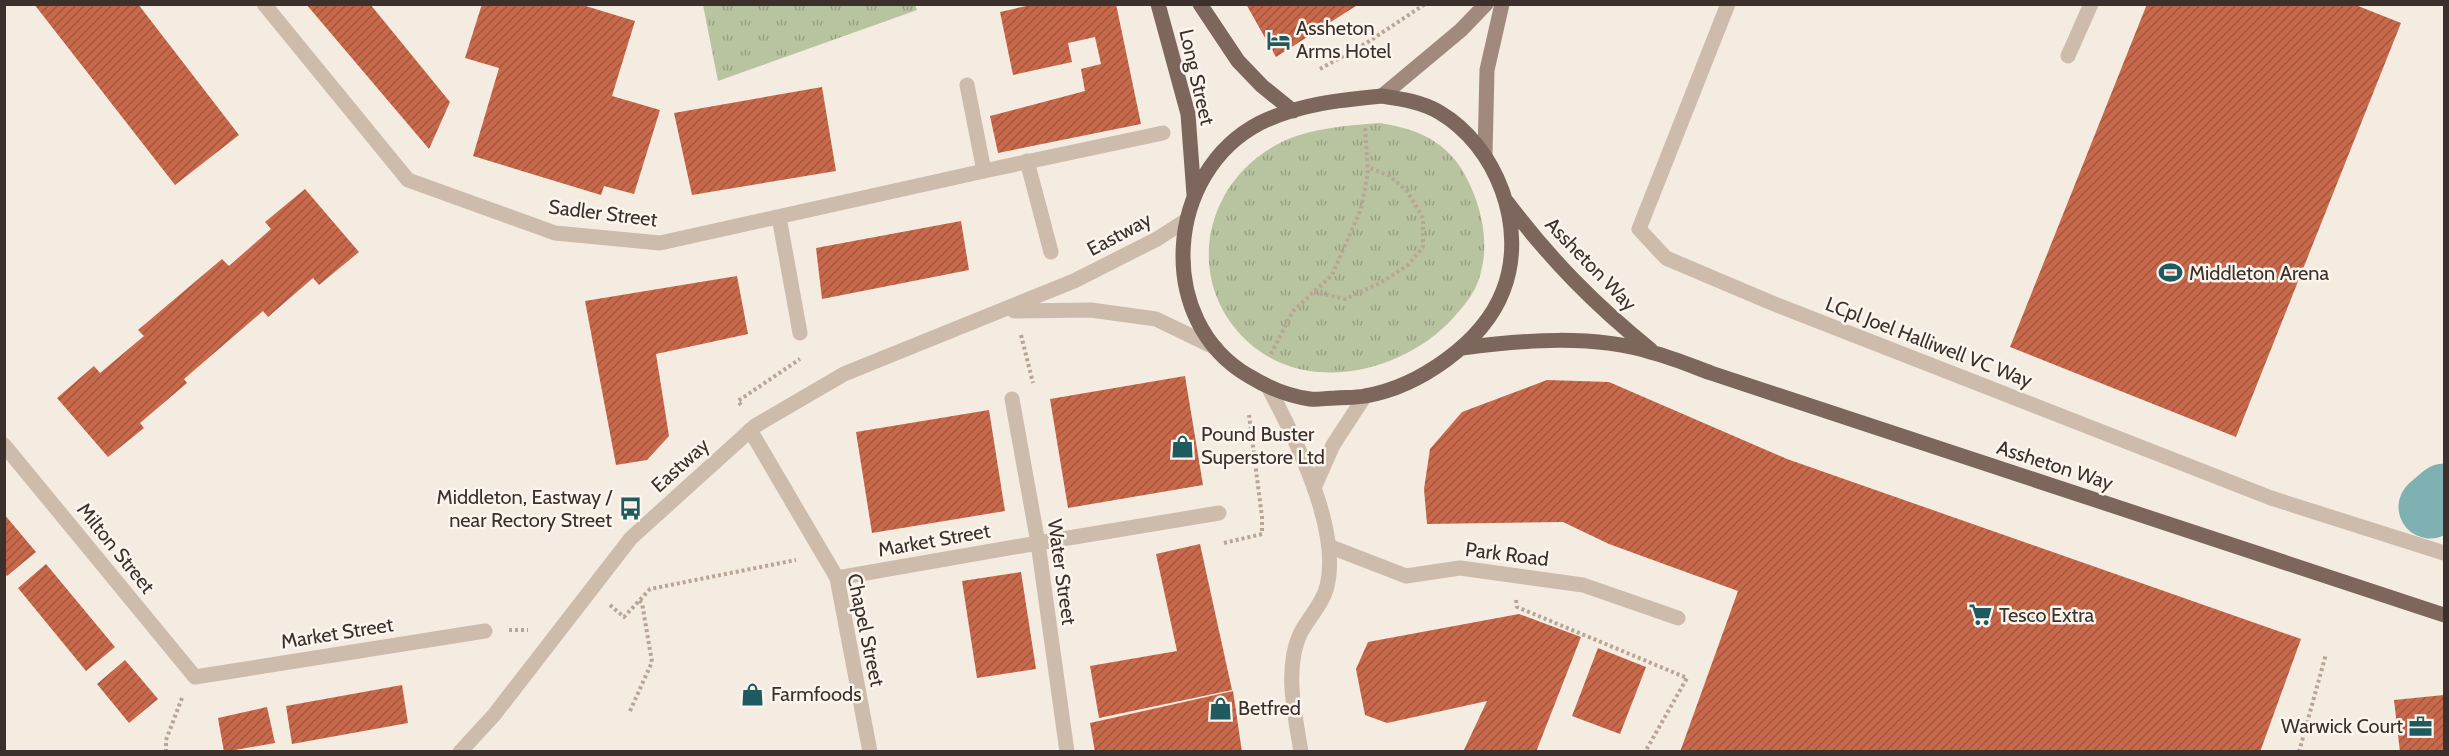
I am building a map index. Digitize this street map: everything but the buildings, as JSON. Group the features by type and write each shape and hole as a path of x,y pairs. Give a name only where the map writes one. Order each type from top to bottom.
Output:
{"main road":[{"name":"Long Street","path":"1158,4 1188,114 1194,195"},
{"name":"Long Street","path":"1200,4 1238,61 1262,86 1293,111"},
{"path":"1382,96 1461,30 1486,4"},
{"path":"1485,154 1487,70 1502,4"},
{"path":"1382,96 1413,101 1438,111 1463,129 1485,154 1505,198 1512,233 1510,263 1503,291 1490,317 1462,348 1432,370 1400,386 1365,396 1311,399 1268,387 1242,372 1216,348 1198,321 1188,297 1182,267 1182,244 1185,221 1194,195 1211,165 1232,143 1260,123 1327,101 1382,96"},
{"name":"Assheton Way","path":"1505,198 1537,241 1573,282 1611,318 1653,352"},
{"name":"Assheton Way","path":"1462,348 1526,340 1590,341 1653,352 1744,385 2445,615"}],"street":[{"name":"Sadler Street","path":"264,4 408,180 555,233 660,243 1163,133"},
{"name":"LCpl Joel Halliwell VC Way","path":"1728,4 1639,229 1666,258 1772,303 2271,498 2445,553"},
{"path":"2068,56 2091,4"},
{"path":"967,85 984,171"},
{"path":"1028,161 1051,252"},
{"path":"779,216 800,333"},
{"name":"Eastway","path":"460,752 494,715 631,538 753,428 844,374 1005,311 1103,267 1185,221"},
{"name":"Eastway","path":"1005,311 1091,310 1156,319 1216,348"},
{"path":"1268,387 1286,421 1314,488 1330,547 1327,587 1295,646 1292,672 1293,696 1301,752"},
{"path":"1314,488 1332,445 1365,396"},
{"name":"Water Street","path":"1012,399 1038,543 1066,752"},
{"name":"Chapel Street","path":"753,428 837,578 870,752"},
{"name":"Milton Street","path":"4,445 195,677"},
{"name":"Market Street","path":"837,578 1219,513"},
{"name":"Park Road","path":"1330,547 1406,576 1460,568 1584,585 1678,618"},
{"name":"Market Street","path":"195,677 485,631"}],"path":[{"path":"1320,69 1368,42 1425,4"},
{"path":"1271,354 1293,311 1332,275 1361,209 1368,167 1365,126"},
{"path":"1314,292 1345,299 1380,283 1408,265 1423,247 1424,218 1407,190 1390,176 1368,167"},
{"path":"753,428 738,401 806,355 800,333"},
{"path":"1012,399 1035,392 1021,334"},
{"path":"1224,543 1262,534 1262,517 1249,415"},
{"path":"591,590 624,617 650,589 807,558 820,550"},
{"path":"1513,575 1517,607 1687,678 1645,752"},
{"path":"630,711 652,662 642,603 639,600"},
{"path":"485,631 528,630 546,647"},
{"path":"2299,752 2326,654"},
{"path":"166,752 166,740 184,690 195,677"}],"green space":[{"path":"703,5 915,5 917,10 718,81"},
{"path":"1380,123 1410,130 1435,142 1446,150 1464,172 1475,198 1484,233 1482,267 1472,295 1454,317 1433,336 1409,352 1382,364 1354,371 1325,372 1297,368 1271,358 1247,341 1228,318 1215,293 1209,266 1210,239 1217,212 1229,188 1247,166 1283,141 1310,132"},
{"path":"2444,472 2444,525 2406,510"}],"waterway":[{"path":"2430,507 2444,495"}],"place":[{"name":"Assheton Arms Hotel","path":"1278,40"},
{"name":"Middleton Arena","path":"2171,273"},
{"name":"Pound Buster Superstore Ltd","path":"1183,446"},
{"name":"Middleton, Eastway / near Rectory Street","path":"630,509"},
{"name":"Tesco Extra","path":"1981,615"},
{"name":"Farmfoods","path":"753,694"},
{"name":"Betfred","path":"1220,708"},
{"name":"Warwick Court","path":"2421,726"}]}
